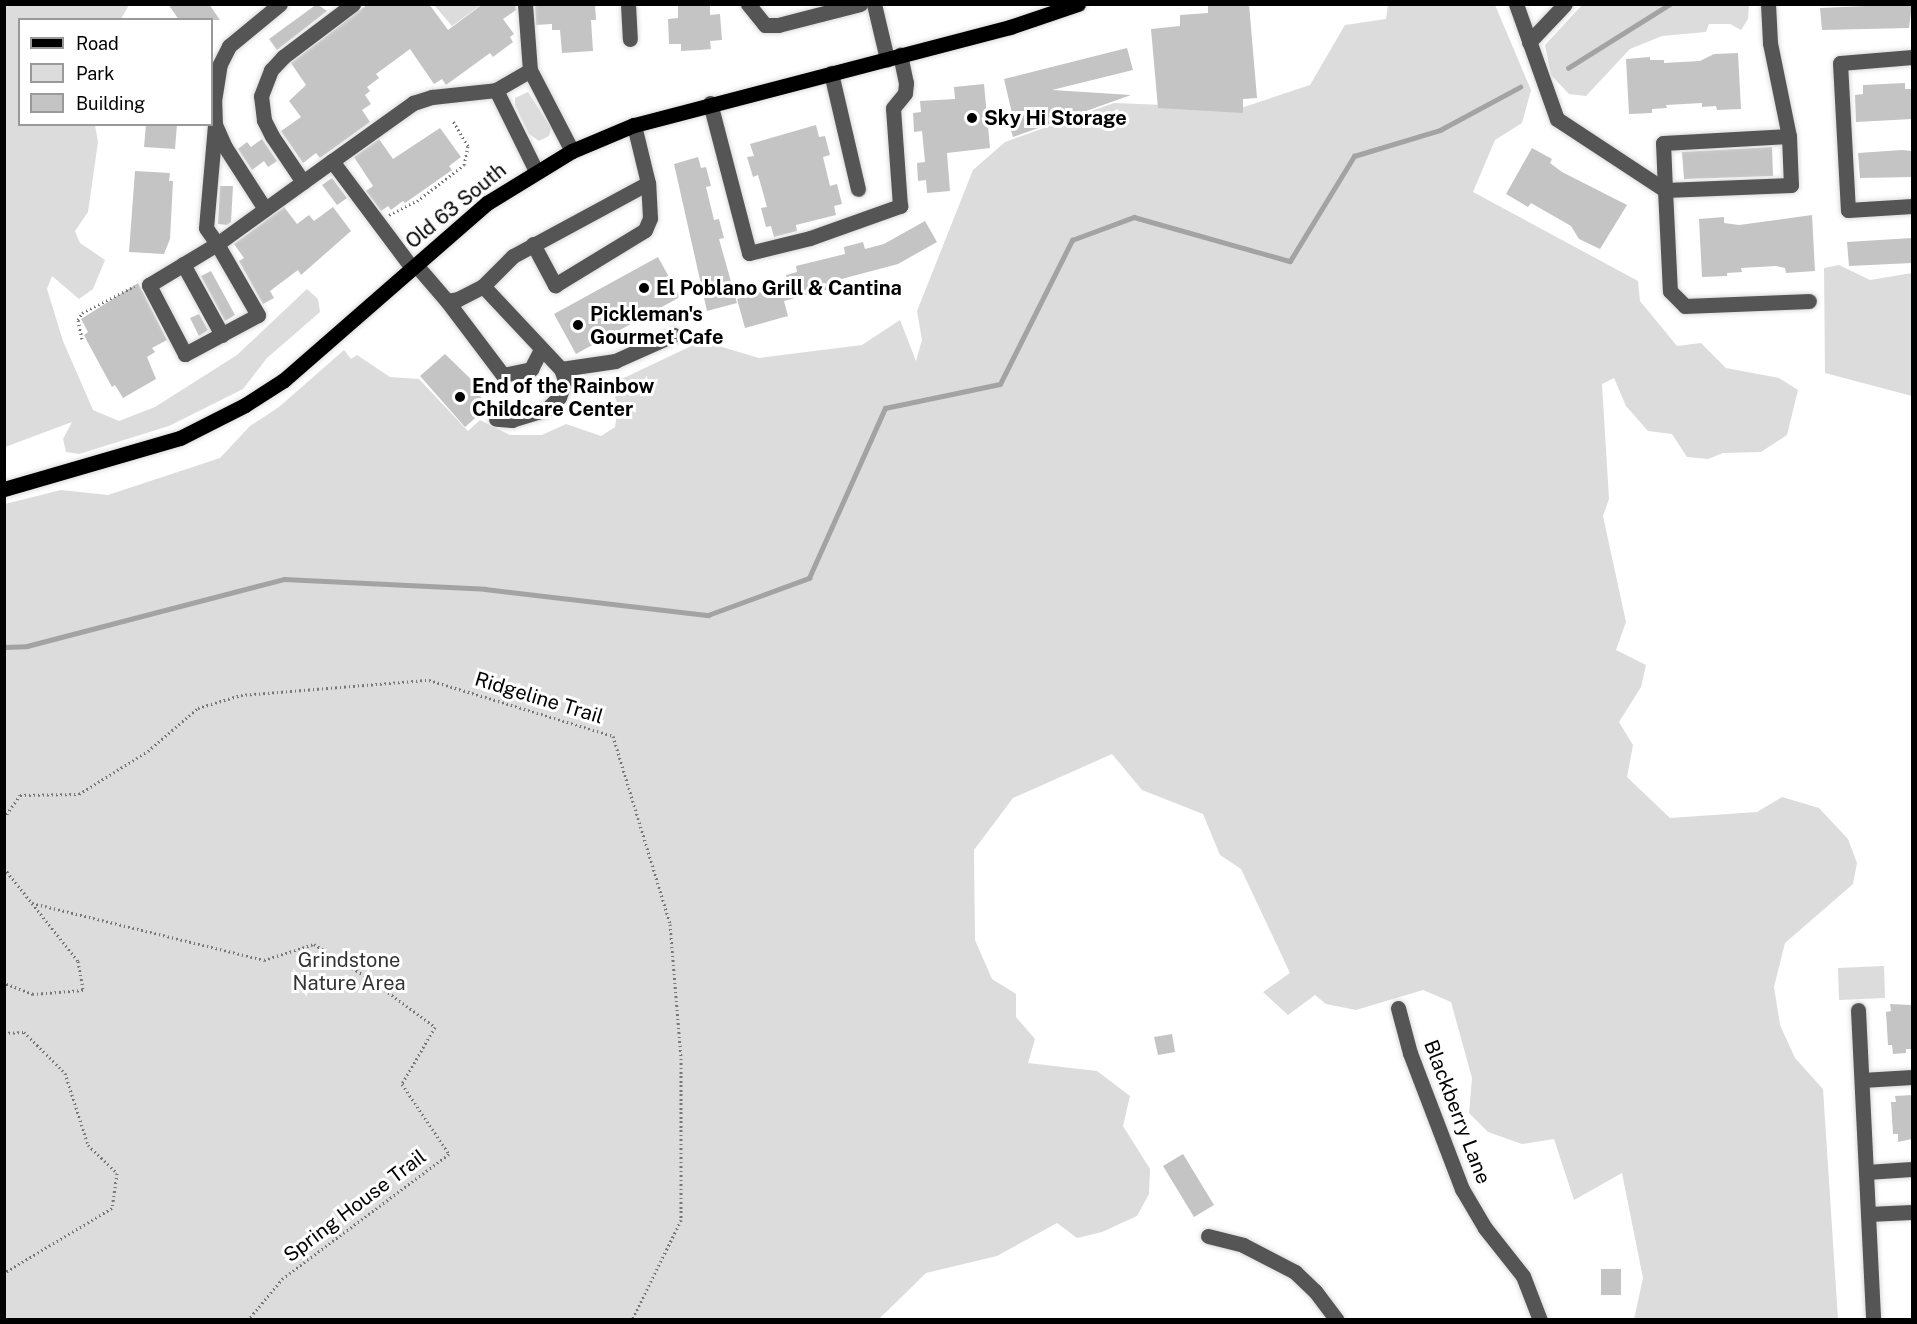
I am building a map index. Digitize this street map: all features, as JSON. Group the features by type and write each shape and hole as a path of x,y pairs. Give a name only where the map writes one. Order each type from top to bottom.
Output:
{"main road":[{"name":"Old 63 South","path":"4,489 180,438 245,405 284,380 487,203 572,151 633,125 710,103 893,57 1078,4"}],"street":[{"path":"280,4 228,45 220,64 206,228 217,244 258,315 185,354 149,285 217,244 413,103 432,97 496,90 530,70"},
{"path":"303,182 264,120 261,96 271,70 283,57 353,4"},
{"path":"525,4 530,70 572,151"},
{"path":"628,4 630,39"},
{"path":"748,4 765,25 778,26 860,4"},
{"path":"710,103 749,253 810,238 900,206 893,108 905,93 906,83 893,57 874,4"},
{"path":"1516,4 1557,119 1665,190 1791,185 1789,136 1770,43 1768,4"},
{"path":"1529,42 1565,4"},
{"path":"1912,57 1840,63 1848,210 1912,206"},
{"path":"831,73 858,189"},
{"path":"496,90 536,171"},
{"path":"215,125 265,209"},
{"path":"533,244 555,285 645,231 650,218 648,183 633,125"},
{"path":"1789,136 1663,143 1670,291 1685,306 1809,301"},
{"path":"332,161 379,224 447,301 503,375 531,369 540,349"},
{"path":"447,301 483,286 513,256 533,244 648,183"},
{"path":"183,264 222,335"},
{"path":"483,286 561,369 565,380 559,397 547,409 520,418 496,419"},
{"path":"561,369 615,361 673,334"},
{"name":"Blackberry Lane","path":"1398,1008 1410,1053 1458,1178 1485,1228 1522,1276 1540,1320"},
{"path":"1858,1010 1873,1320"},
{"path":"1862,1080 1912,1077"},
{"path":"1866,1172 1912,1169"},
{"path":"1868,1214 1912,1212"},
{"path":"1208,1236 1252,1249 1295,1272 1336,1320"}],"path":[{"path":"379,224 393,212 417,201 464,165 468,146 452,119"},
{"path":"82,339 78,320 82,313 134,286 149,285"},
{"name":"Ridgeline Trail","path":"4,818 20,795 79,794 148,751 198,708 241,695 429,680 613,736 670,924 681,1058 681,1220 632,1320"},
{"path":"4,868 78,961 83,990 33,994 4,983"},
{"name":"Spring House Trail","path":"32,903 264,960 314,944 370,979 435,1027 402,1084 449,1154 283,1278 248,1320"},
{"path":"4,1033 24,1032 65,1072 88,1144 117,1173 112,1208 4,1273"}],"green space":[{"path":"5,4 129,5 122,18 18,18 18,126 95,126 98,142 88,212 75,231 80,243 105,260 93,289 79,299 52,276 47,289 63,341 93,410 119,421 155,407 237,355 307,289 318,299 320,312 267,358 243,389 169,426 79,454 66,452 63,439 72,422 5,447"},
{"path":"434,5 481,5 452,26"},
{"name":"Grindstone Nature Area","path":"1388,5 1495,5 1531,90 1522,123 1495,140 1473,192 1638,281 1640,301 1677,346 1701,343 1726,368 1779,378 1798,390 1787,435 1761,452 1723,453 1708,459 1687,457 1672,434 1648,431 1626,406 1614,378 1602,384 1609,499 1603,516 1626,622 1616,650 1646,665 1641,687 1619,722 1633,745 1627,777 1670,818 1757,812 1782,797 1819,808 1848,839 1857,863 1853,884 1785,943 1774,987 1780,1025 1795,1058 1823,1089 1838,1319 1634,1319 1643,1278 1622,1173 1574,1200 1554,1139 1522,1144 1488,1132 1469,1113 1472,1078 1451,1002 1423,990 1356,1010 1326,1004 1315,995 1288,1015 1263,992 1290,973 1241,869 1220,855 1203,814 1142,790 1112,754 1013,798 974,850 975,940 992,979 1016,994 1016,1017 1035,1039 1028,1063 1097,1071 1130,1096 1123,1126 1150,1169 1149,1194 1137,1216 1102,1232 1077,1238 1057,1223 997,1256 926,1273 879,1319 5,1320 5,504 61,490 108,495 220,458 250,426 279,407 344,350 351,359 357,355 390,377 419,379 468,431 480,420 510,435 542,435 566,424 601,436 615,427 618,406 611,384 702,341 759,358 862,345 900,320 916,361 922,340 917,311 973,170 1005,142 1114,103 1241,108 1310,85 1345,25 1386,19"},
{"path":"1582,5 1749,5 1748,19 1741,30 1730,24 1709,24 1706,32 1662,36 1630,49 1586,96 1569,94 1551,75 1545,45"},
{"path":"528,92 551,128 549,136 539,141 529,134 515,105 515,98"},
{"path":"1839,265 1870,280 1912,273 1912,396 1825,373 1824,268"},
{"path":"1884,966 1885,998 1839,1000 1838,968"}],"building":[{"path":"168,4 209,4 220,20 213,20 213,18 178,18"},
{"path":"317,4 327,11 277,50 269,39"},
{"path":"368,4 429,4 448,30 483,4 515,4 516,10 503,19 514,34 510,37 513,42 493,57 490,53 446,85 442,79 434,84 410,49 376,74 379,78 367,87 370,91 365,95 371,104 362,110 370,122 320,158 316,153 303,163 281,131 301,117 289,101 306,85 291,63"},
{"path":"535,4 595,4 596,20 591,20 593,51 562,53 560,30 552,30 552,24 536,25"},
{"path":"678,4 710,4 710,15 720,14 722,40 710,41 711,49 700,50 681,51 681,44 669,44 668,19 678,18"},
{"path":"1208,4 1249,4 1257,98 1243,99 1243,113 1158,108 1151,29 1180,26 1180,15 1208,13"},
{"path":"1912,4 1909,28 1822,30 1820,8"},
{"path":"1127,48 1133,70 1052,90 1131,95 1013,137 1009,124 1014,122 1004,79"},
{"path":"1738,53 1741,109 1717,110 1716,106 1702,107 1702,103 1666,105 1667,108 1652,109 1652,113 1629,114 1626,59 1650,57 1650,60 1664,60 1664,63 1700,61 1714,54"},
{"path":"1905,83 1905,89 1912,89 1912,119 1856,122 1855,95 1863,94 1863,85"},
{"path":"984,84 990,148 947,153 950,191 927,193 926,180 918,181 917,163 925,162 922,131 914,132 913,113 921,112 920,101 955,99 954,87"},
{"path":"816,125 819,137 825,136 830,155 823,157 830,186 837,184 842,204 834,206 836,215 796,225 797,231 774,237 771,226 766,227 761,208 767,207 758,175 753,177 747,157 754,156 750,144"},
{"path":"146,126 177,126 175,149 144,147"},
{"path":"440,128 461,157 449,166 452,170 405,203 403,201 391,210 388,206 381,211 366,191 373,186 354,157 379,139 393,159"},
{"path":"262,139 277,161 268,167 264,161 252,170 238,149 247,142 251,147"},
{"path":"1772,147 1773,176 1684,179 1682,152"},
{"path":"1532,148 1552,159 1550,163 1562,172 1627,205 1600,249 1579,239 1571,226 1531,203 1528,207 1506,194"},
{"path":"1912,151 1912,177 1860,178 1858,153"},
{"path":"698,157 701,168 706,167 711,186 706,187 714,220 719,219 724,238 719,239 737,303 707,311 674,164"},
{"path":"135,171 170,173 169,181 173,181 170,239 164,254 129,252"},
{"path":"332,178 347,198 337,205 322,185"},
{"path":"220,186 233,186 231,222 227,225 218,224"},
{"path":"284,207 297,224 309,215 314,221 333,207 351,231 301,275 298,270 270,291 274,298 263,304 239,261 244,258 234,244"},
{"path":"1812,215 1815,271 1786,273 1785,268 1776,266 1741,268 1742,272 1727,273 1727,276 1702,277 1699,219 1724,217 1724,223 1739,225"},
{"path":"925,221 937,242 898,264 834,281 836,287 784,301 788,316 745,328 737,299 788,284 786,275 797,272 796,266 845,254 844,247 863,242 865,249 884,244"},
{"path":"1912,238 1912,263 1849,266 1847,242"},
{"path":"658,257 680,297 576,354 554,314"},
{"path":"211,271 235,315 225,321 201,276"},
{"path":"138,283 167,340 152,348 155,352 147,357 156,379 123,398 115,385 112,387 87,341 84,335 88,332 81,319"},
{"path":"199,314 208,330 199,336 190,318"},
{"name":"End of the Rainbow Childcare Center","path":"445,354 478,386 474,389 489,406 465,427 420,376"},
{"path":"1890,1004 1912,1005 1912,1049 1906,1049 1906,1053 1893,1054 1892,1045 1888,1045 1886,1012 1891,1011"},
{"path":"1172,1034 1175,1052 1158,1055 1154,1037"},
{"path":"1912,1095 1912,1139 1898,1142 1898,1134 1893,1134 1891,1102 1896,1102 1895,1096"},
{"path":"1183,1154 1214,1205 1194,1217 1163,1166"},
{"path":"1601,1269 1621,1269 1621,1295 1601,1295"}],"waterway":[{"path":"1568,68 1670,4"},
{"path":"4,647 27,646 284,579 485,589 708,615 809,578 885,408 1000,384 1072,240 1134,217 1290,261 1354,156 1440,130 1520,87"}],"place":[{"name":"Sky Hi Storage","path":"972,118"},
{"name":"El Poblano Grill & Cantina","path":"644,288"},
{"name":"Pickleman's Gourmet Cafe","path":"578,325"},
{"name":"End of the Rainbow Childcare Center","path":"460,397"}]}
